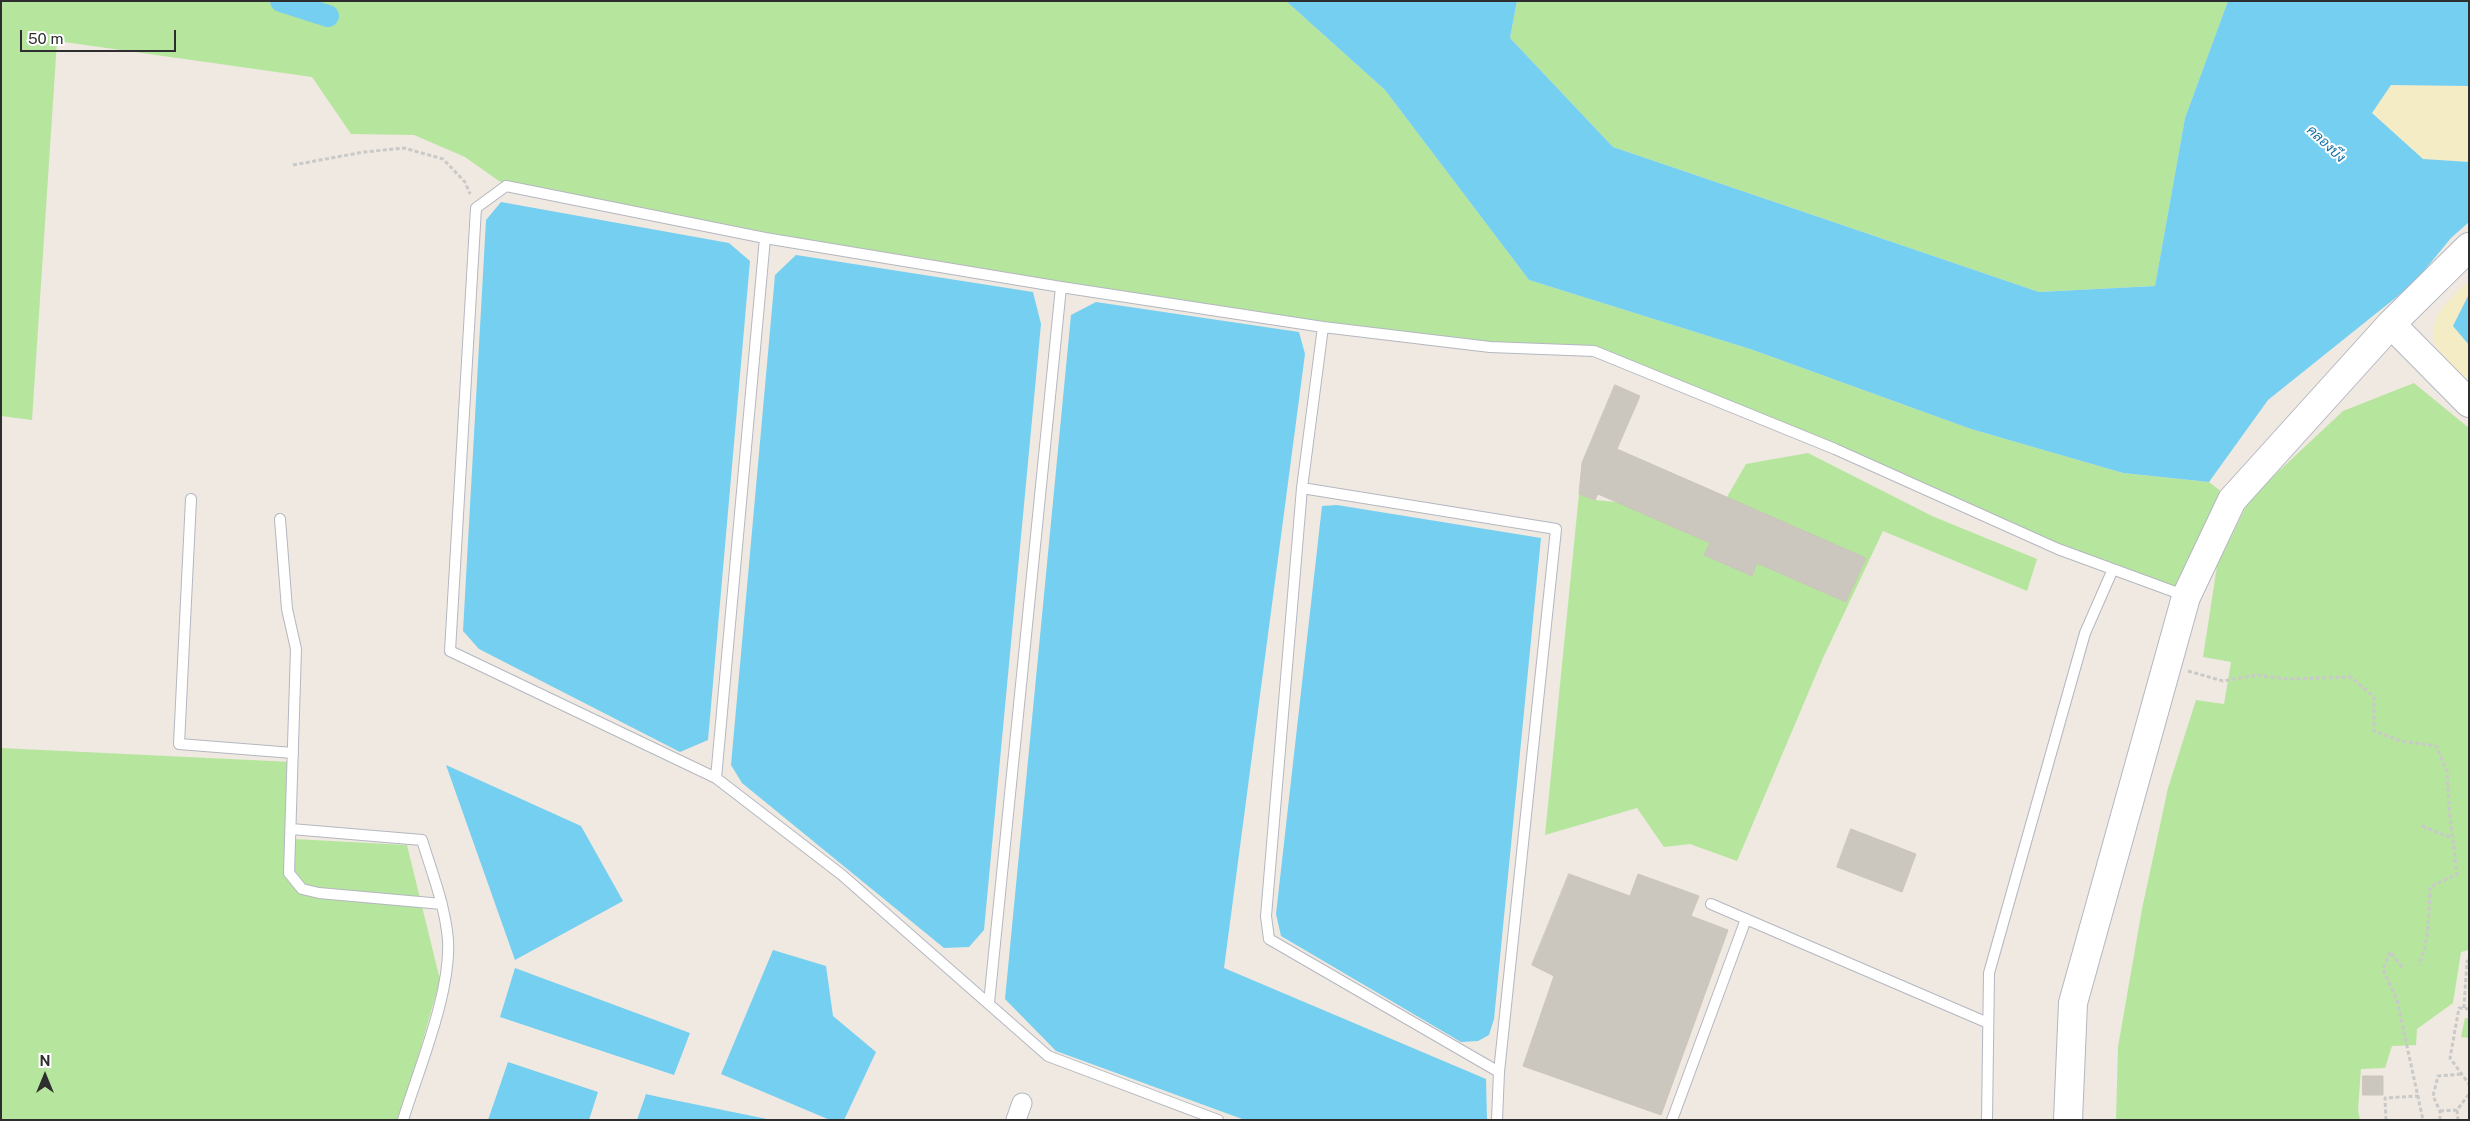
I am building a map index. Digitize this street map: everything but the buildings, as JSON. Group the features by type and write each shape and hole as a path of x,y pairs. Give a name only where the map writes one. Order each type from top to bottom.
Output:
{"street":[{"path":"2068,1120 2073,1003 2186,597 2232,500 2391,324 2469,246"},
{"path":"2391,324 2469,403"}],"lane":[{"path":"1218,1120 1048,1056 842,875 716,778 450,651 476,208 506,186 766,238 1061,287 1322,327 1490,347 1594,351 1835,449 2058,549 2186,597"},
{"path":"716,778 766,238"},
{"path":"989,1003 1061,287"},
{"path":"1322,327 1302,488 1266,916 1269,939 1499,1072"},
{"path":"1302,488 1556,529 1499,1072 1497,1120"},
{"path":"191,499 179,744 293,753"},
{"path":"280,519 287,609 296,649 289,873 302,889 442,904"},
{"path":"1987,1120 1989,973 2085,633 2113,569"},
{"path":"291,829 422,840 442,904 448,940 445,987 403,1120"},
{"path":"1711,904 1988,1023"},
{"path":"1672,1120 1746,919"}],"path":[{"path":"293,165 364,152 404,148 443,159 466,182 476,208"},
{"path":"2202,673 2223,681 2257,675 2288,679 2351,677 2374,697 2374,732 2401,741 2436,746 2447,771 2457,874 2430,887 2430,914 2423,955 2419,965"},
{"path":"2422,826 2452,838"},
{"path":"2402,967 2390,952 2383,970 2397,1000 2423,1120"},
{"path":"2464,1008 2467,992 2467,961 2469,964"},
{"path":"2469,1008 2460,1008 2450,1058 2469,1084"},
{"path":"2440,1120 2440,1111 2432,1096 2438,1076 2462,1074"},
{"path":"2458,1120 2457,1110 2469,1094"},
{"path":"2386,1120 2385,1098 2418,1096"},
{"path":"2440,1111 2457,1110"}],"green space":[{"path":"1,1 1286,1 1385,90 1529,280 1753,350 1971,429 2123,473 2209,482 2232,500 2186,597 1594,351 1490,347 1061,287 506,186 465,157 414,135 351,134 312,77 57,41 32,420 1,416"},
{"path":"1517,1 2228,1 2185,118 2155,286 2039,292 1613,147 1510,38"},
{"path":"2414,383 2469,428 2469,950 2461,952 2453,1003 2417,1029 2416,1045 2392,1046 2385,1068 2361,1069 2358,1110 2360,1120 2116,1120 2118,1047 2142,909 2168,788 2196,700 2224,704 2231,662 2203,657 2217,566 2250,498 2343,411"},
{"path":"1808,453 1932,516 2037,559 2027,591 1883,531 1823,658 1737,861 1690,844 1664,847 1637,808 1545,835 1579,494 1595,500 1617,502 1637,458 1727,497 1746,464"},
{"path":"1,748 292,762 294,839 407,845 440,980 400,1120 1,1120"},
{"path":"2465,1018 2469,1018 2469,1038 2461,1037"}],"sand":[{"path":"2391,85 2469,86 2469,162 2423,159 2372,113"},
{"path":"2469,280 2469,294 2453,326 2469,345 2469,381 2447,360 2436,346 2433,327 2448,301"}],"water":[{"name":"คลองบึง","path":"1286,1 1517,1 1510,38 1613,147 2039,292 2155,286 2185,118 2228,1 2469,1 2469,86 2391,85 2372,113 2423,159 2469,162 2469,222 2451,238 2414,283 2268,400 2209,482 2123,473 1971,429 1753,350 1529,280 1385,90"},
{"path":"501,202 729,243 750,261 708,740 680,752 479,649 463,631 486,220"},
{"path":"796,255 1033,292 1041,324 984,930 969,947 944,948 742,783 731,765 775,275"},
{"path":"2469,294 2469,345 2453,326"},
{"path":"1096,302 1299,332 1305,354 1224,968 1486,1079 1487,1120 1245,1120 1056,1051 1005,999 1071,315"},
{"path":"1337,505 1541,538 1494,1019 1489,1035 1478,1041 1461,1042 1281,936 1276,914 1322,506"},
{"path":"446,765 581,826 623,901 515,960"},
{"path":"773,950 826,966 833,1016 876,1052 844,1120 830,1120 721,1074"},
{"path":"515,968 690,1033 674,1075 500,1017"},
{"path":"508,1062 598,1092 589,1120 488,1120"},
{"path":"646,1094 659,1097 772,1120 637,1120"}],"waterway":[{"path":"281,1 328,16"}]}
